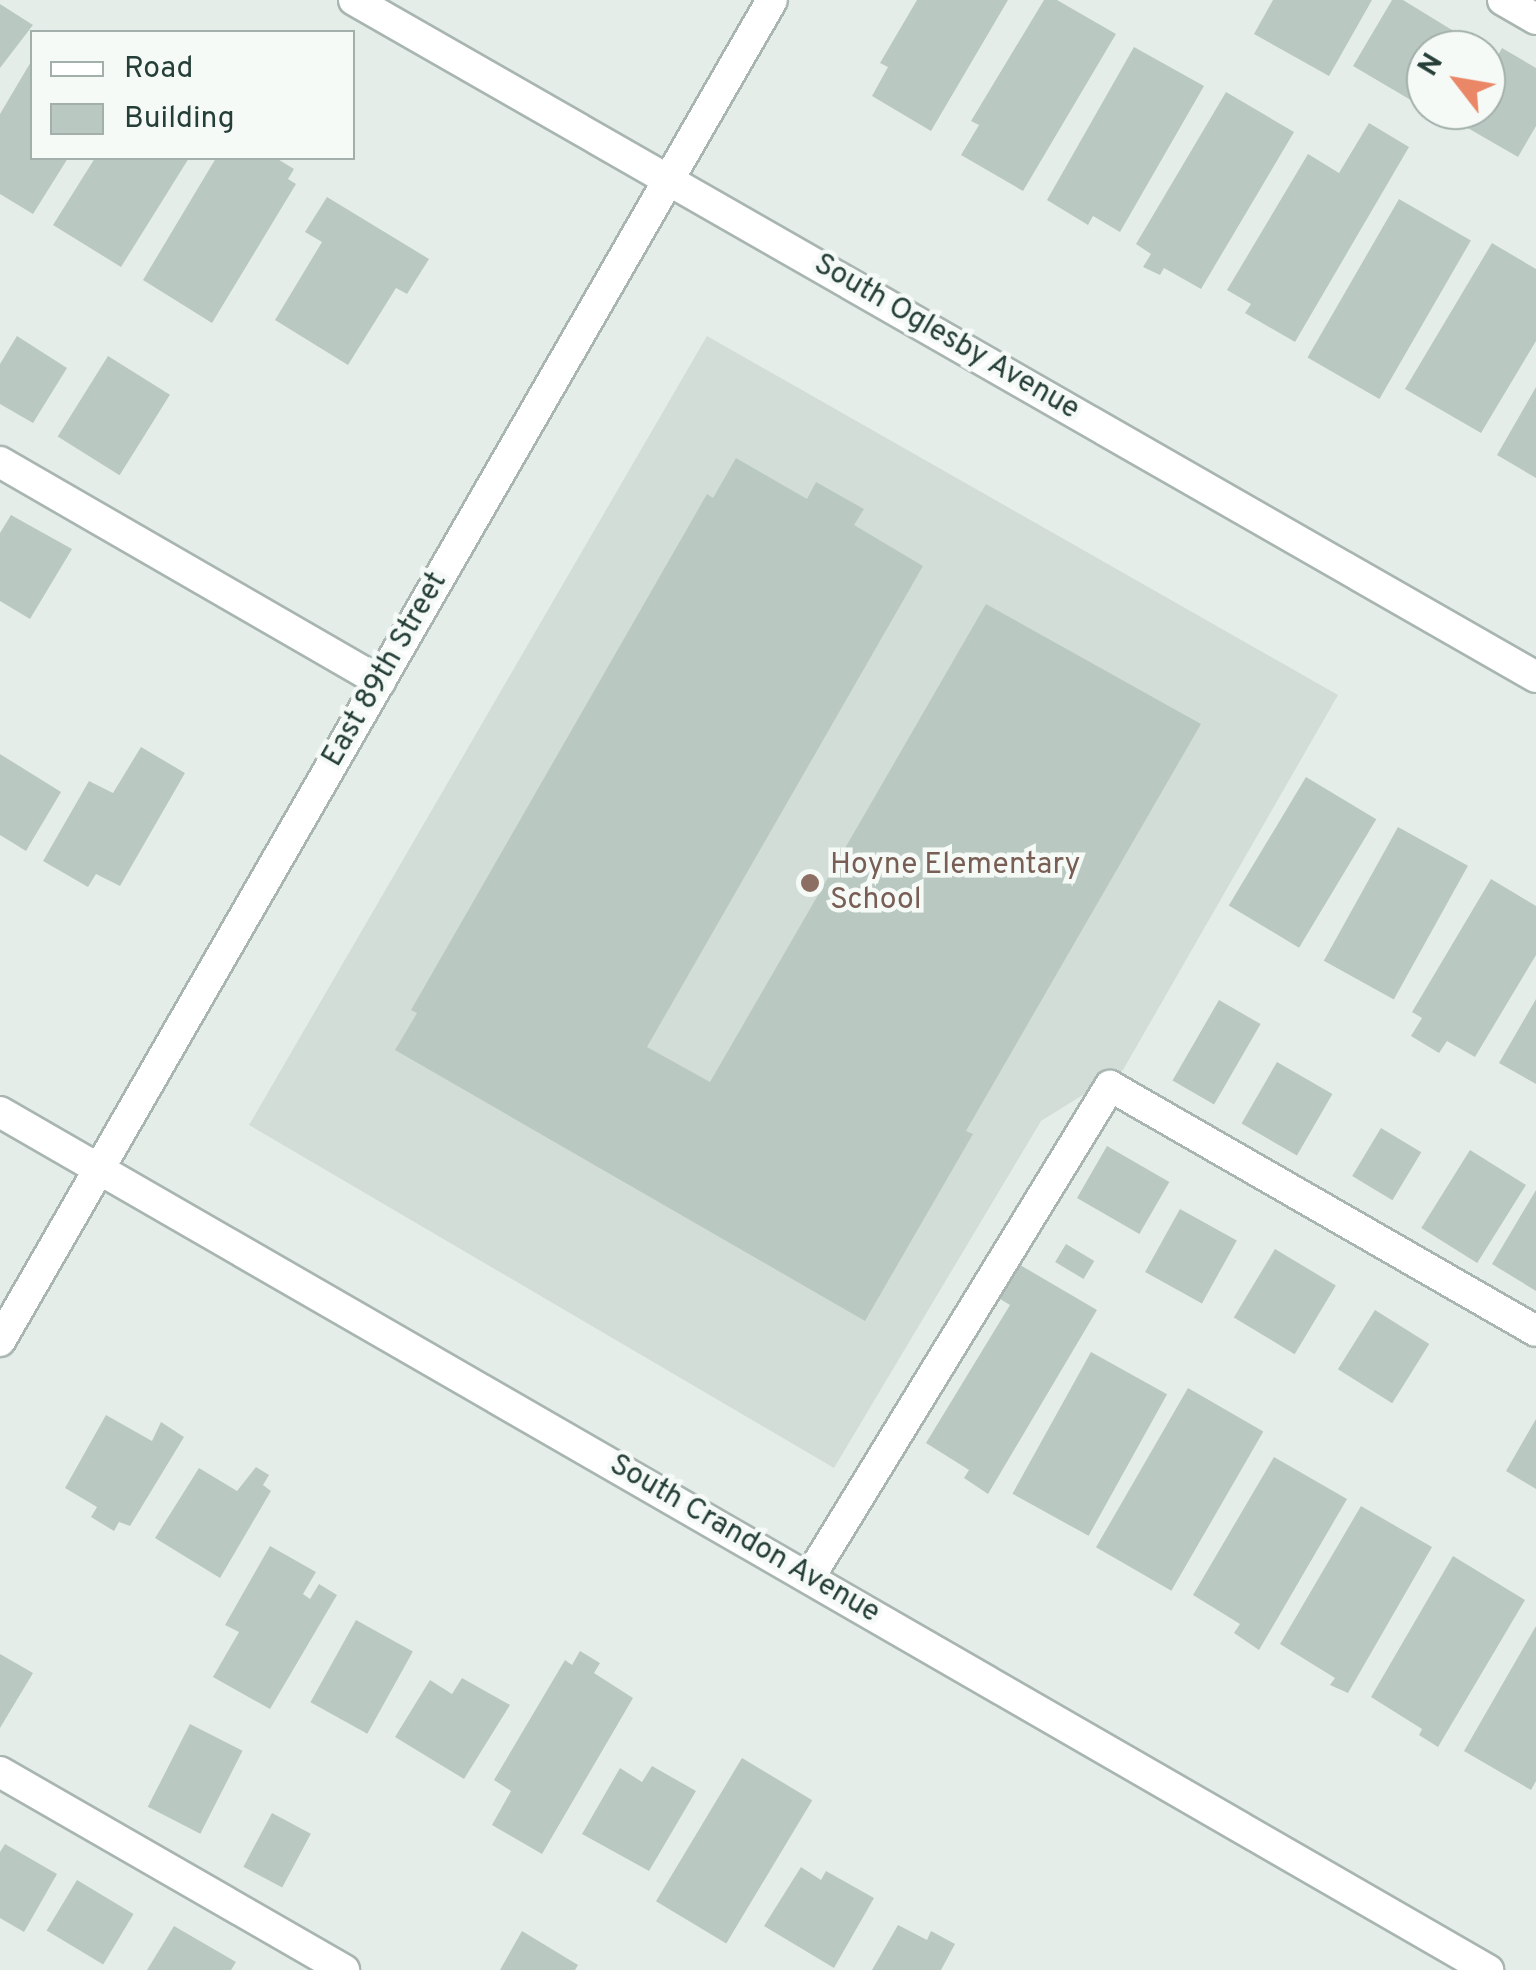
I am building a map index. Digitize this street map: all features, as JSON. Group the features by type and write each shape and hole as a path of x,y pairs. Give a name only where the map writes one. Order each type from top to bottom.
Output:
{"street":[{"name":"South Oglesby Avenue","path":"354,0 1536,677"},
{"name":"East 89th Street","path":"0,1341 772,0"},
{"path":"1503,0 1536,19"},
{"path":"0,462 380,680"},
{"path":"809,1578 1110,1086 1536,1332"},
{"name":"South Crandon Avenue","path":"0,1112 1488,1970"},
{"path":"0,1772 344,1970"}],"shaded area":[{"name":"Hoyne Elementary School","path":"707,336 1338,695 1123,1070 1041,1121 834,1468 249,1125"}],"building":[{"path":"917,0 1008,0 931,131 872,96 888,67 880,63"},
{"path":"1044,0 1057,0 1116,34 1023,191 961,155 979,125 971,121"},
{"path":"1273,0 1372,0 1329,76 1254,34"},
{"path":"1392,0 1403,0 1452,30 1406,30 1406,97 1353,66"},
{"path":"0,4 33,25 0,68"},
{"path":"1134,47 1204,86 1120,232 1093,216 1088,225 1047,200"},
{"path":"1506,50 1536,68 1536,126 1518,157 1471,130 1506,130"},
{"path":"30,63 30,160 67,160 33,214 0,194 0,114"},
{"path":"1226,92 1294,132 1201,289 1164,268 1160,275 1143,267 1151,254 1136,244"},
{"path":"1369,123 1409,147 1295,342 1245,313 1251,304 1227,290 1308,154 1339,173"},
{"path":"94,160 188,160 121,267 53,225"},
{"path":"215,160 279,160 294,169 288,179 296,184 212,323 143,280"},
{"path":"327,197 429,259 407,294 396,288 348,365 275,320 322,242 305,232"},
{"path":"1399,199 1471,240 1379,399 1308,357"},
{"path":"1492,243 1536,269 1536,341 1481,433 1405,389"},
{"path":"17,336 67,368 33,423 0,404 0,364"},
{"path":"108,356 170,395 120,475 58,437"},
{"path":"1536,387 1536,478 1497,455"},
{"path":"736,458 807,499 816,482 864,509 854,525 923,566 647,1047 710,1082 986,604 1201,724 966,1131 973,1134 865,1321 395,1050 417,1013 411,1010 707,494 713,498"},
{"path":"11,515 72,549 30,619 0,601 0,533"},
{"path":"141,747 185,773 120,886 96,874 88,887 43,861 89,781 113,793"},
{"path":"0,754 61,792 26,851 0,835"},
{"path":"1306,777 1376,819 1299,948 1229,906"},
{"path":"1398,827 1468,866 1394,1000 1324,961"},
{"path":"1491,879 1536,906 1536,955 1475,1057 1447,1041 1439,1053 1411,1036 1422,1018 1412,1012"},
{"path":"1536,999 1536,1084 1499,1063"},
{"path":"1219,1000 1261,1024 1214,1105 1172,1081"},
{"path":"1277,1062 1332,1094 1297,1155 1242,1123"},
{"path":"1381,1128 1421,1152 1392,1200 1352,1176"},
{"path":"1107,1146 1169,1182 1139,1234 1077,1198"},
{"path":"1470,1150 1526,1185 1477,1263 1421,1228"},
{"path":"1536,1190 1536,1291 1492,1264"},
{"path":"1180,1209 1237,1241 1202,1303 1145,1272"},
{"path":"1066,1244 1094,1261 1083,1279 1055,1262"},
{"path":"1275,1249 1336,1286 1295,1354 1234,1318"},
{"path":"1015,1262 1097,1310 988,1494 964,1478 969,1470 926,1443 1010,1305 995,1296"},
{"path":"1375,1310 1429,1344 1392,1403 1338,1369"},
{"path":"1091,1352 1167,1394 1089,1536 1012,1494"},
{"path":"1188,1388 1263,1432 1171,1591 1096,1547"},
{"path":"106,1415 152,1441 161,1422 184,1437 130,1526 119,1522 114,1531 91,1517 97,1507 65,1488"},
{"path":"1536,1419 1536,1489 1506,1471"},
{"path":"1274,1457 1347,1499 1259,1650 1234,1633 1240,1624 1193,1595"},
{"path":"256,1467 269,1475 263,1485 271,1491 220,1578 155,1538 199,1468 237,1491"},
{"path":"1361,1506 1432,1547 1348,1693 1330,1685 1335,1678 1280,1644"},
{"path":"270,1546 316,1572 303,1594 310,1599 319,1584 337,1595 270,1709 213,1677 239,1632 225,1625"},
{"path":"1453,1556 1525,1600 1438,1747 1419,1735 1422,1729 1371,1697"},
{"path":"356,1620 413,1652 367,1734 310,1702"},
{"path":"1536,1626 1536,1781 1531,1790 1464,1751"},
{"path":"580,1651 600,1663 594,1673 633,1698 542,1854 492,1825 511,1791 494,1780 565,1660 572,1665"},
{"path":"0,1654 33,1673 0,1728"},
{"path":"462,1678 510,1705 464,1779 395,1737 430,1680 452,1694"},
{"path":"190,1724 243,1751 200,1834 148,1807"},
{"path":"742,1758 812,1800 726,1943 656,1901"},
{"path":"652,1766 696,1791 649,1871 582,1834 620,1768 642,1782"},
{"path":"272,1813 311,1834 282,1888 243,1867"},
{"path":"5,1844 57,1874 24,1932 0,1918 0,1852"},
{"path":"801,1867 821,1880 826,1871 874,1898 834,1968 764,1926"},
{"path":"77,1880 134,1914 103,1965 47,1931"},
{"path":"898,1925 927,1940 931,1931 955,1944 941,1970 872,1970"},
{"path":"174,1926 236,1962 231,1970 147,1970"},
{"path":"522,1931 578,1965 575,1970 500,1970"}],"place":[{"name":"Hoyne Elementary School","path":"810,883"}]}
